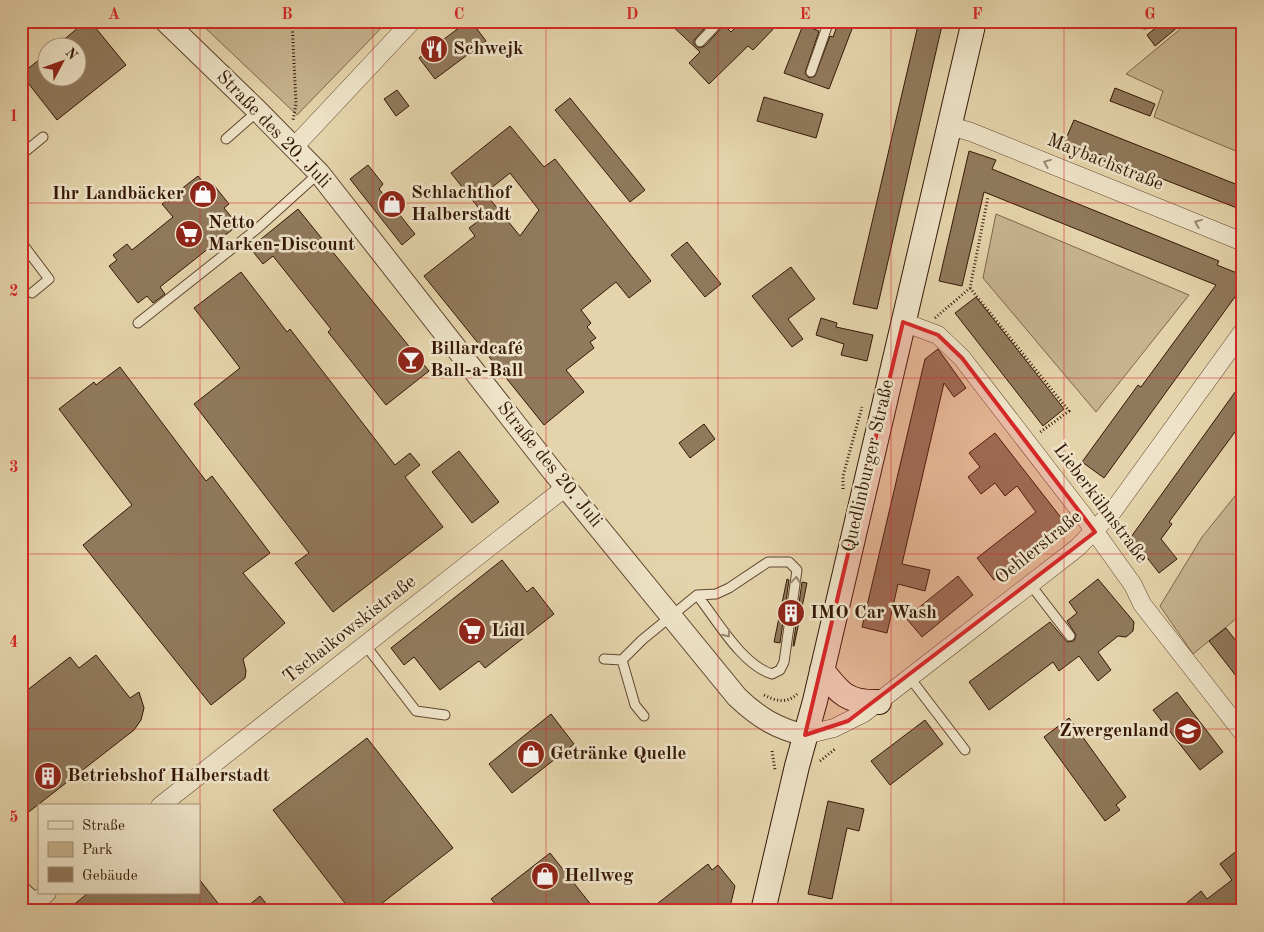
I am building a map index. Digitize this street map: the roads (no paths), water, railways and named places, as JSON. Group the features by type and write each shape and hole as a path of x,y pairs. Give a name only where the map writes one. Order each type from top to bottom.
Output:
{"main road":[{"name":"Quedlinburger Straße","path":"763,911 805,735 913,325 950,126 974,21"},
{"path":"822,670 844,696 860,702 879,702"}],"street":[{"name":"Straße des 20. Juli","path":"165,21 258,110 319,173 566,487 721,678 751,710 778,728 805,735"},
{"path":"294,147 412,21"},
{"name":"Maybachstraße","path":"950,126 971,132 1243,242"},
{"name":"Lieberkühnstraße","path":"913,325 938,335 962,358 1095,532 1133,585 1142,604 1243,733"},
{"name":"Oehlerstraße","path":"805,735 834,728 879,702 1095,532 1113,511 1243,331"},
{"name":"Tschaikowskistraße","path":"163,804 566,487"}],"lane":[{"path":"700,42 720,21"},
{"path":"811,72 829,21"},
{"path":"226,138 258,110"},
{"path":"21,155 43,137"},
{"path":"138,323 258,228 319,173"},
{"path":"21,242 49,279 32,293"},
{"path":"604,659 622,660 642,640 698,595 716,594 729,588 768,562 789,562 797,570 797,581 784,662 780,670 772,674 762,671 750,662 698,595"},
{"path":"1030,584 1070,636"},
{"path":"366,646 416,712 445,714"},
{"path":"622,660 635,705 644,716"},
{"path":"910,678 965,750"},
{"path":"21,884 36,901"}],"place":[{"name":"Schwejk","path":"434,49"},
{"name":"Ihr Landbäcker","path":"203,194"},
{"name":"Schlachthof Halberstadt","path":"392,204"},
{"name":"Netto Marken-Discount","path":"189,234"},
{"name":"Billardcafé Ball-a-Ball","path":"411,360"},
{"name":"IMO Car Wash","path":"791,613"},
{"name":"Lidl","path":"472,631"},
{"name":"Zwergenland","path":"1188,731"},
{"name":"Getränke Quelle","path":"531,754"},
{"name":"Betriebshof Halberstadt","path":"48,776"},
{"name":"Hellweg","path":"545,876"}]}
